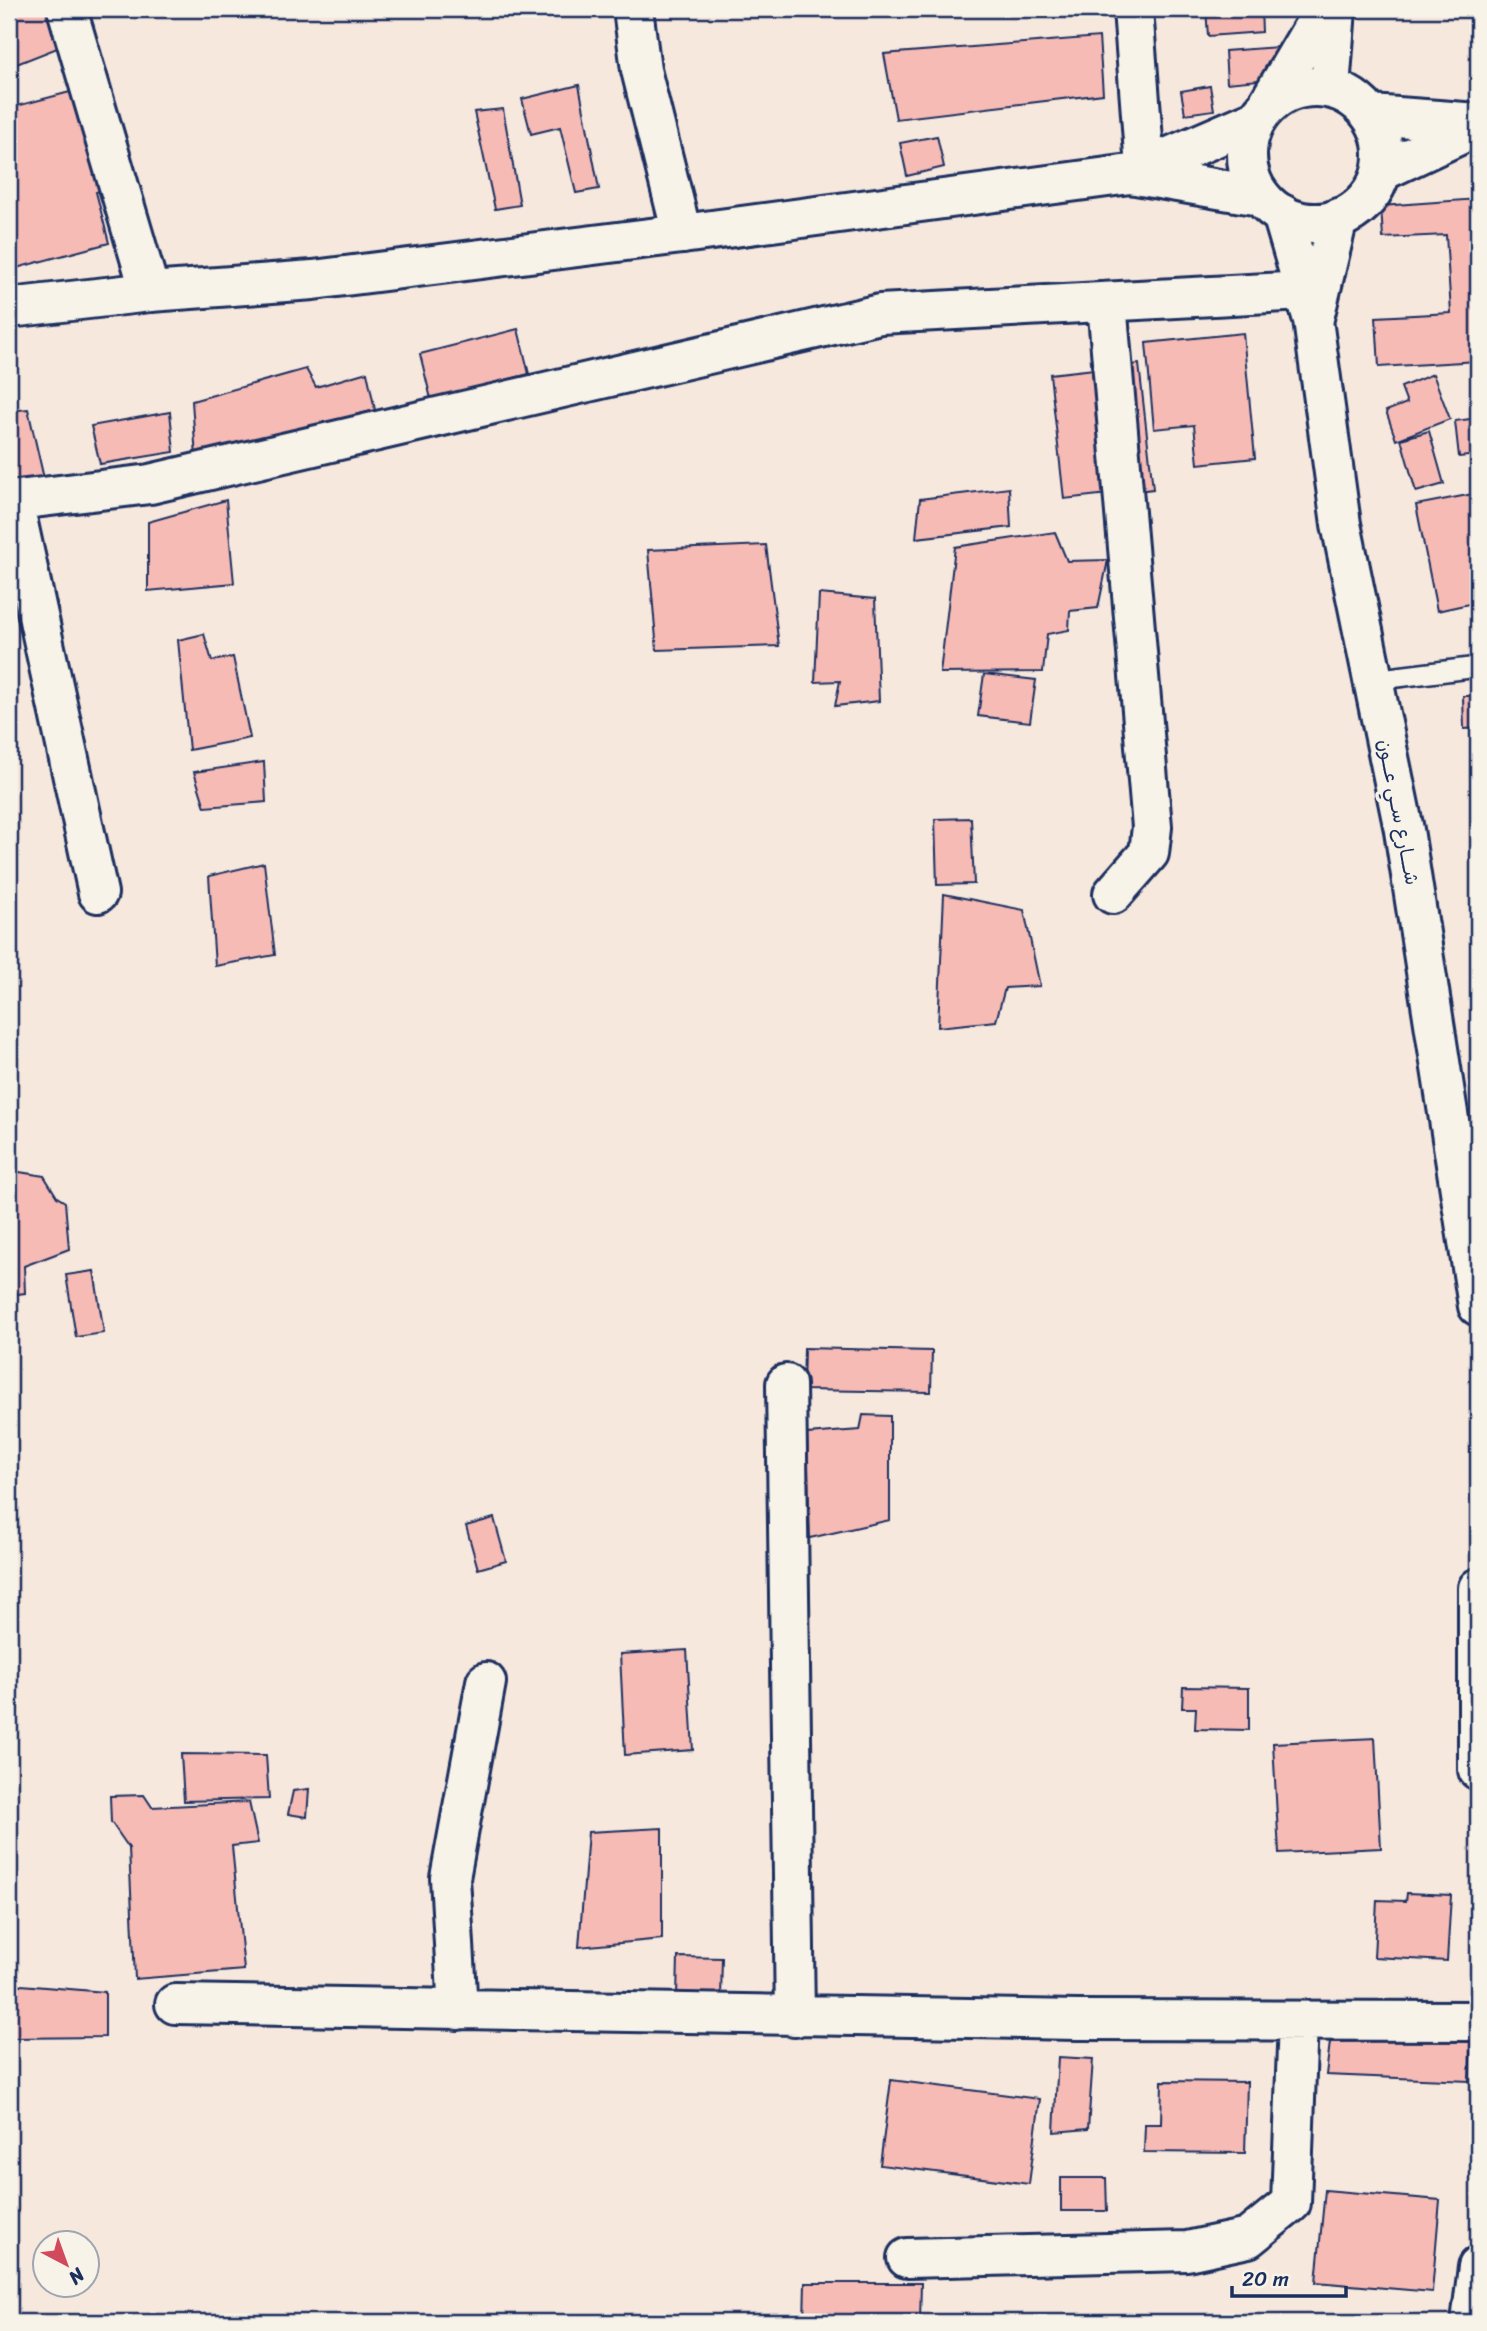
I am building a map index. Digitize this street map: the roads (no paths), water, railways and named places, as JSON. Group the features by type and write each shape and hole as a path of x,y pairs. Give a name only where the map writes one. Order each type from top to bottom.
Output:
{"street":[{"path":"67,9 150,292"},
{"path":"633,9 641,70 682,234"},
{"path":"1133,9 1137,171"},
{"path":"1309,305 1271,205 1246,159 1248,139 1262,112 1324,9"},
{"path":"1330,88 1336,9"},
{"path":"9,308 150,292 313,280 682,234 1137,171 1262,112 1285,93 1304,87 1330,88 1359,101 1380,132 1382,171 1375,189 1363,204 1338,218 1310,223 1271,205 1137,171"},
{"path":"1371,115 1478,124"},
{"path":"1382,171 1478,124"},
{"path":"1309,305 1338,218"},
{"path":"98,893 11,500 150,484 880,314 1107,303 1309,305"},
{"path":"1107,303 1152,827 1149,853 1113,894"},
{"name":"شــــارع ســي عـــون","path":"1309,305 1341,524 1404,830 1478,1306"},
{"path":"786,1384 795,2017"},
{"path":"1478,1588 1478,1770"},
{"path":"458,2010 450,1878 486,1682"},
{"path":"175,2004 795,2017 1478,2021"},
{"path":"907,2258 1187,2251 1248,2238 1291,2203 1298,2021"},
{"path":"1471,2322 1478,2267"}],"lane":[{"path":"1373,680 1478,667"}]}
